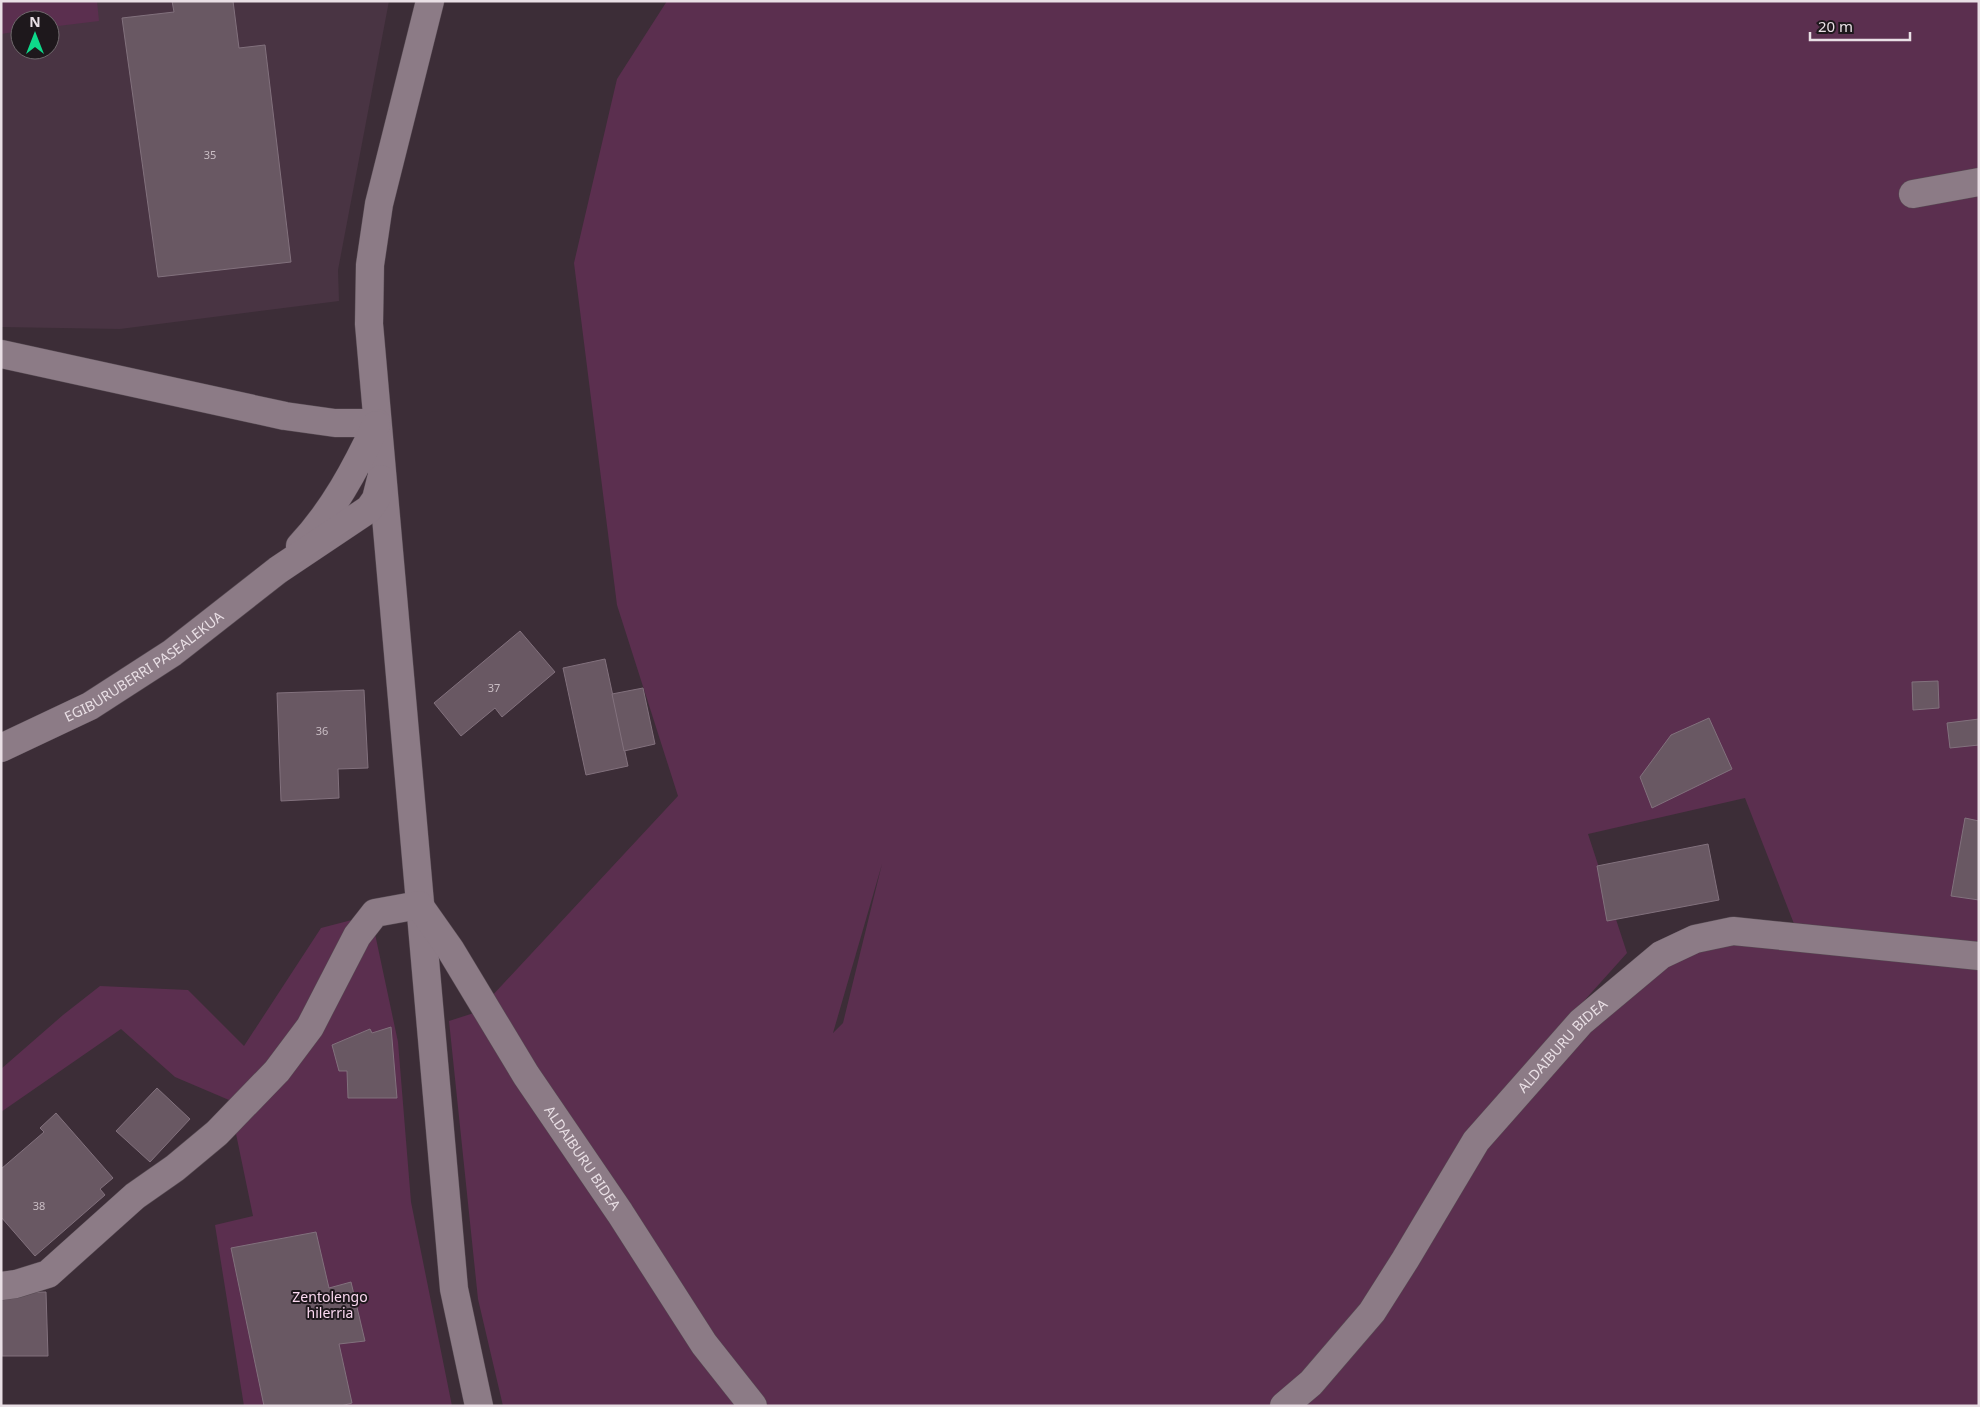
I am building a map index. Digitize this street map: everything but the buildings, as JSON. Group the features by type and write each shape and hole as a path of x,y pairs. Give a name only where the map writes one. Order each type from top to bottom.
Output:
{"street":[{"path":"430,1 379,204 370,264 369,324 454,1289 479,1406"},
{"path":"1913,194 1979,182"},
{"path":"1,354 285,416 335,423 377,423"},
{"name":"EGIBURUBERRI PASEALEKUA","path":"278,570 308,538 334,503 358,464 377,423"},
{"name":"EGIBURUBERRI PASEALEKUA","path":"1,748 90,706 172,654 278,570 369,509 376,499 382,475"},
{"path":"1,1286 16,1284 48,1274 135,1196 176,1168 217,1133 277,1071 310,1027 357,936 375,913 419,905"},
{"name":"ALDAIBURU BIDEA","path":"419,905 450,949 526,1075 620,1213 704,1344 753,1406"},
{"name":"ALDAIBURU BIDEA","path":"1284,1406 1311,1383 1372,1312 1476,1141 1581,1022 1662,955 1695,939 1733,931 1979,956"}],"shaded area":[{"path":"1,1 389,1 338,270 339,301 120,329 1,327"}],"green space":[{"path":"1,1 97,1 99,21 60,26 60,10 10,10 10,33 1,34"},
{"path":"667,1 1979,1 1979,1406 503,1406 478,1299 449,1021 477,1012 678,796 617,605 574,263 617,79","holes":["1745,798 1798,934 1691,925 1604,1010 1583,1002 1627,953 1588,834","882,864 843,1023 833,1033"]},
{"name":"Zentolengo hilerria","path":"371,915 398,1042 411,1202 452,1406 244,1406 215,1225 253,1216 229,1100 175,1077 121,1029 1,1112 1,1069 63,1015 100,986 188,990 244,1046 321,928"}]}
